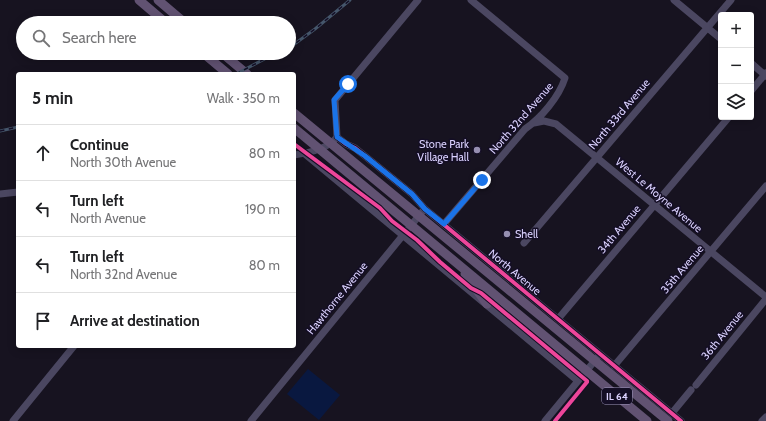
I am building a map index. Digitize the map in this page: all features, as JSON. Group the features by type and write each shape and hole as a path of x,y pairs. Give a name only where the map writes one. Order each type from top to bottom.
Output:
{"main road":[{"path":"139,0 158,16"},
{"path":"158,0 177,16"},
{"path":"211,60 226,72"},
{"path":"230,60 245,72"},
{"name":"North Avenue","path":"296,114 335,140 422,212 461,250 505,287 597,357 670,417"},
{"name":"IL 64","path":"296,130 647,421"},
{"path":"461,250 472,248"},
{"path":"451,258 487,304"},
{"path":"502,270 500,277 505,287"}],"street":[{"path":"296,155 305,154 319,149 335,140 334,100 418,0"},
{"name":"North 32nd Avenue","path":"444,224 525,129 534,123 562,88 565,78 471,0"},
{"path":"674,0 718,36"},
{"name":"North 33rd Avenue","path":"524,243 731,0"},
{"path":"754,65 766,75 754,88"},
{"name":"34th Avenue","path":"558,319 726,120"},
{"name":"West Le Moyne Avenue","path":"534,123 544,121 556,124 766,298"},
{"path":"305,154 578,381"},
{"name":"35th Avenue","path":"614,366 766,186"},
{"path":"0,194 16,192"},
{"name":"North Avenue","path":"422,212 444,224 472,248 502,270 558,319 597,357 614,366 670,417 682,421"},
{"name":"Hawthorne Avenue","path":"251,421 422,212"},
{"name":"36th Avenue","path":"670,417 766,298"},
{"path":"13,421 72,348"},
{"path":"544,421 597,357"},
{"path":"762,421 766,417"}],"water":[{"path":"308,369 340,395 319,420 287,394"}],"railway":[{"path":"296,43 350,0"},
{"path":"240,72 263,60"},
{"path":"0,131 16,127"}],"cycle path":[{"path":"337,137 346,144 355,148 412,194 425,209 681,421"},
{"path":"296,145 380,208 392,221 417,240 471,288 481,293 587,381"},
{"path":"555,421 587,382"}],"place":[{"name":"Stone Park Village Hall","path":"477,150"},
{"name":"Shell","path":"507,234"}],"route":[{"path":"348,84 334,100 337,137 346,144 355,148 412,194 425,209 444,224 482,180"}]}
